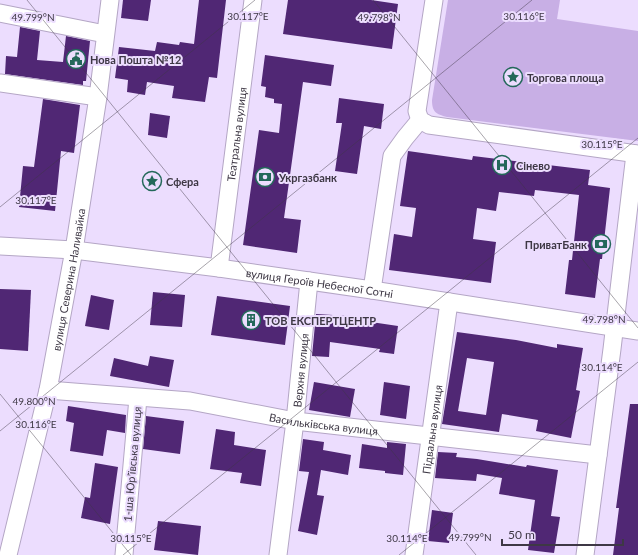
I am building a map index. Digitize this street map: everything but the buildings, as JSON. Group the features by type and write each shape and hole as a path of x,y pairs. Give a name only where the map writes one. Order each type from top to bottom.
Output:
{"street":[{"name":"вулиця Северина Наливайка","path":"8,555 48,390 74,250 98,97 110,0"},
{"name":"Театральна вулиця","path":"218,268 253,0"},
{"path":"434,0 417,111 420,120 429,125 637,154 585,555"},
{"path":"0,14 105,34"},
{"path":"0,83 98,97"},
{"path":"372,290 392,156 420,120"},
{"name":"вулиця Героїв Небесної Сотні","path":"0,246 74,250 218,268 638,331"},
{"name":"Верхня вулиця","path":"278,555 295,421 309,281"},
{"name":"Підвальна вулиця","path":"414,555 448,302"},
{"name":"Васильківська вулиця","path":"48,390 190,401 295,421 598,455"},
{"name":"1-ша Юрʼївська вулиця","path":"124,555 138,398"}],"shaded area":[{"path":"448,0 560,0 557,19 638,31 638,141 447,117 435,112 432,100"}],"place":[{"name":"Нова Пошта №12","path":"76,59"},
{"name":"Торгова площа","path":"513,77"},
{"name":"Сінево","path":"502,165"},
{"name":"Укргазбанк","path":"265,177"},
{"name":"Сфера","path":"152,181"},
{"name":"ПриватБанк","path":"601,244"},
{"name":"ТОВ ЕКСПЕРТЦЕНТР","path":"251,320"}]}
